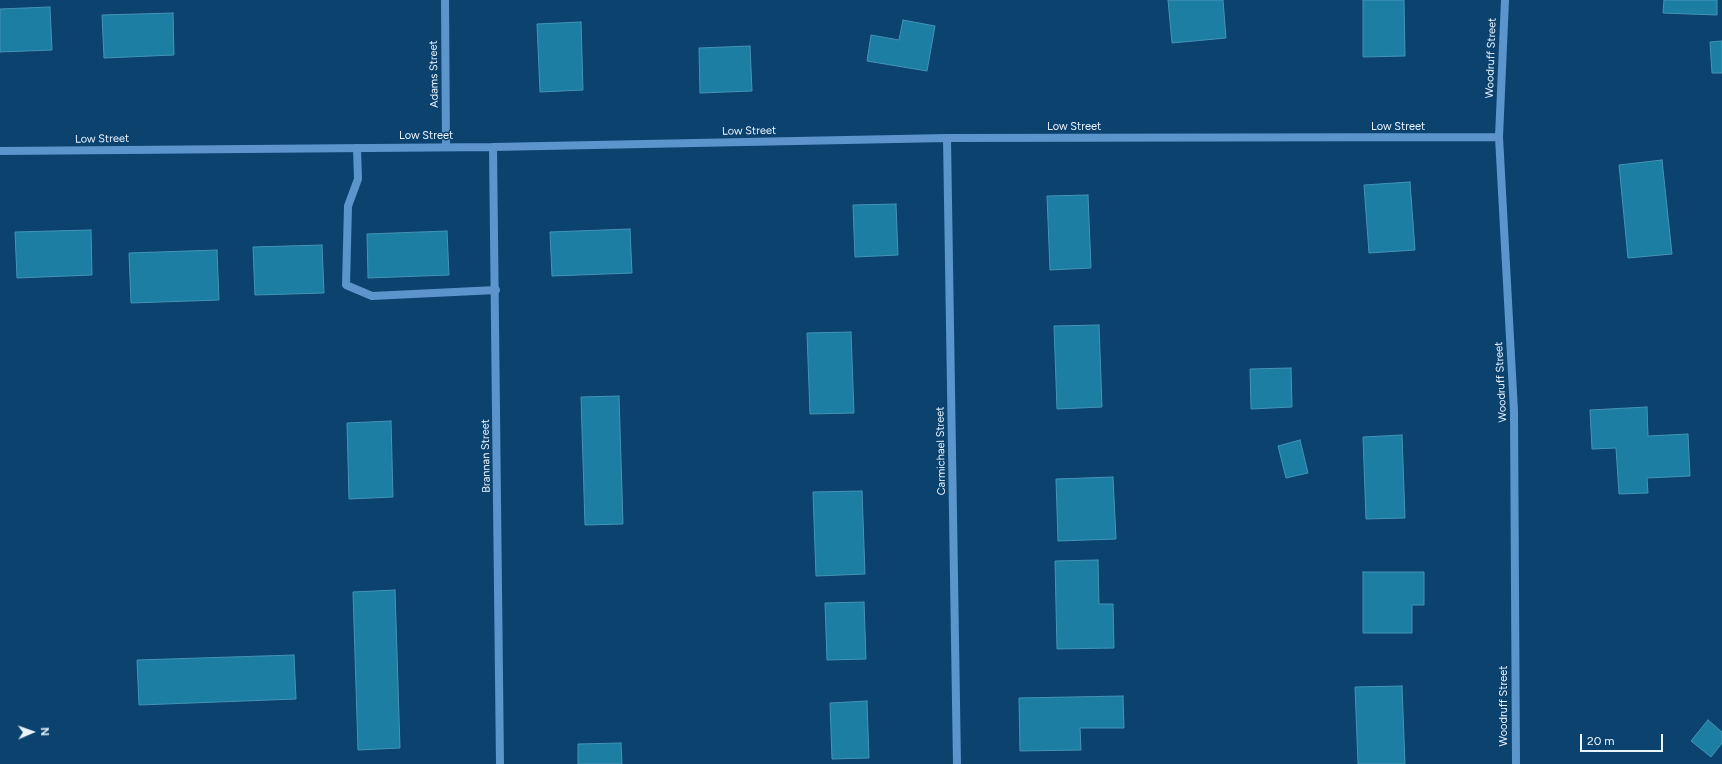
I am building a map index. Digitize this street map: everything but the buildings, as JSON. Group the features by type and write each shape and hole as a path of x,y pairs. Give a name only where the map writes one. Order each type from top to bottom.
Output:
{"street":[{"name":"Adams Street","path":"445,0 446,147"},
{"name":"Woodruff Street","path":"1505,0 1499,137 1514,411 1516,764"},
{"name":"Low Street","path":"0,151 494,147 947,138 1499,137"},
{"name":"Carmichael Street","path":"947,138 957,764"},
{"name":"Brannan Street","path":"494,147 500,764"},
{"path":"357,148 358,179 348,206 346,285 372,296 496,290"}]}
